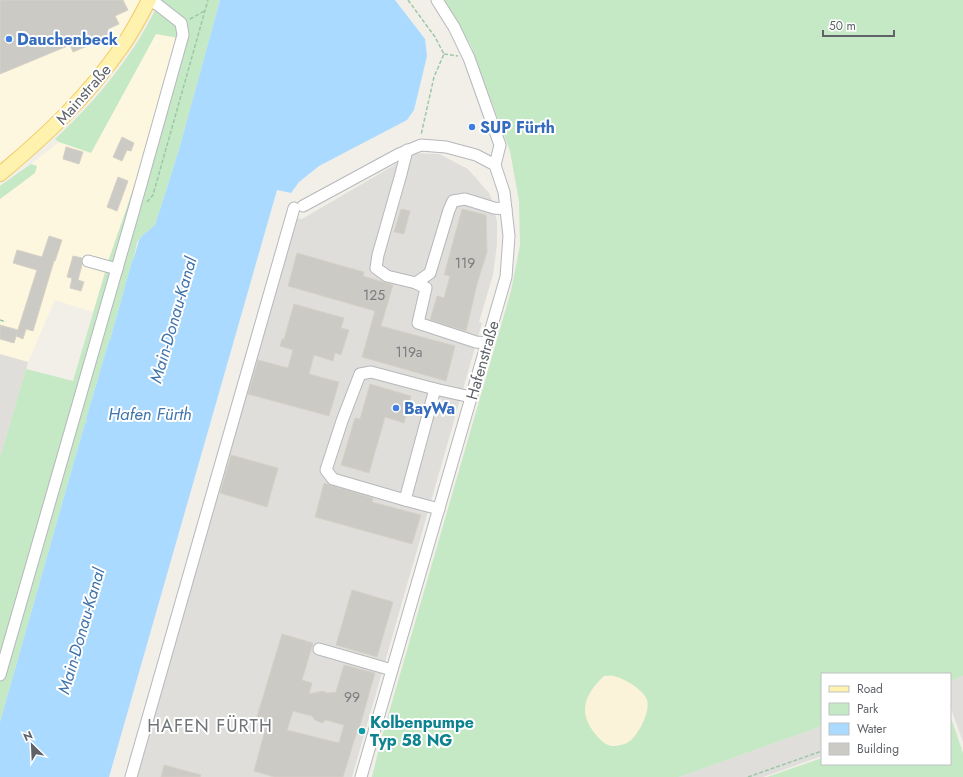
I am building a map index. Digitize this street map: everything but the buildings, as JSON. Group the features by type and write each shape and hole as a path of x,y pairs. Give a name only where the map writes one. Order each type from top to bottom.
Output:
{"main road":[{"name":"Mainstraße","path":"0,174 68,113 97,80 124,44 149,0"}],"street":[{"path":"0,675 183,35 181,23 149,0"},
{"path":"131,777 298,207 398,154 421,145 446,147 476,155 495,165 500,145 469,58 454,27 437,0"},
{"path":"407,150 378,255 376,268 387,276 416,283 426,288 418,323 476,342 487,343"},
{"name":"Hafenstraße","path":"361,777 506,277 509,236 504,192 495,165"},
{"path":"416,283 430,273 453,201 465,199 494,208 506,209"},
{"path":"88,261 117,269"},
{"path":"438,509 333,479 326,470 342,421 360,374 371,372 471,397"},
{"path":"404,500 435,388"},
{"path":"319,649 392,670"}],"path":[{"path":"144,205 153,195 208,0"},
{"path":"408,0 435,36 444,54 433,84 420,139 421,145"},
{"path":"181,23 206,10"},
{"path":"0,320 6,322"},
{"path":"748,777 821,751"}],"shaded area":[{"path":"0,0 149,0 124,44 0,174"},
{"path":"156,33 178,38 138,175 109,259 93,312 55,300 28,362 0,354 0,199 35,173 37,166 31,164 59,142 91,152"},
{"path":"415,153 439,154 468,169 489,193 493,202 497,222 497,244 493,275 479,322 482,323 352,777 136,777 294,218 302,219"},
{"path":"0,354 28,362 0,458"},
{"path":"963,676 963,742 951,709 951,681"},
{"path":"821,726 821,756 763,777 679,777"}],"green space":[{"path":"149,0 220,0 178,153 155,225 137,242 134,258 86,419 87,422 85,423 0,722 0,458 26,369 73,381 109,259 138,175 178,38 156,34 91,153 59,142 55,139 95,98 134,47 158,5"},
{"path":"442,0 963,0 963,676 951,681 951,673 821,673 821,726 679,777 372,777 381,740 511,291 520,245 519,201 510,151 471,46"},
{"path":"31,164 37,166 35,173 0,199 0,186"},
{"path":"951,718 963,753 963,777 767,777 821,758 821,765 951,765"}],"sand":[{"path":"604,676 617,677 628,682 645,696 648,705 645,718 635,736 627,743 618,746 607,745 599,738 591,728 585,712 588,697 597,683"}],"water":[{"name":"Hafen Fürth","path":"220,0 395,0 425,39 427,56 414,110 407,120 319,166 299,182 291,193 277,190 109,777 0,777 0,722 132,261 139,240 155,225 178,153"}],"place":[{"name":"Dauchenbeck","path":"9,39"},
{"name":"SUP Fürth","path":"472,127"},
{"name":"BayWa","path":"396,408"},
{"name":"Kolbenpumpe Typ 58 NG","path":"362,731"}],"district":[{"name":"HAFEN FÜRTH","path":"210,726"}],"water label":[{"name":"Main-Donau-Kanal","path":"173,320"},
{"name":"Main-Donau-Kanal","path":"81,631"}]}
